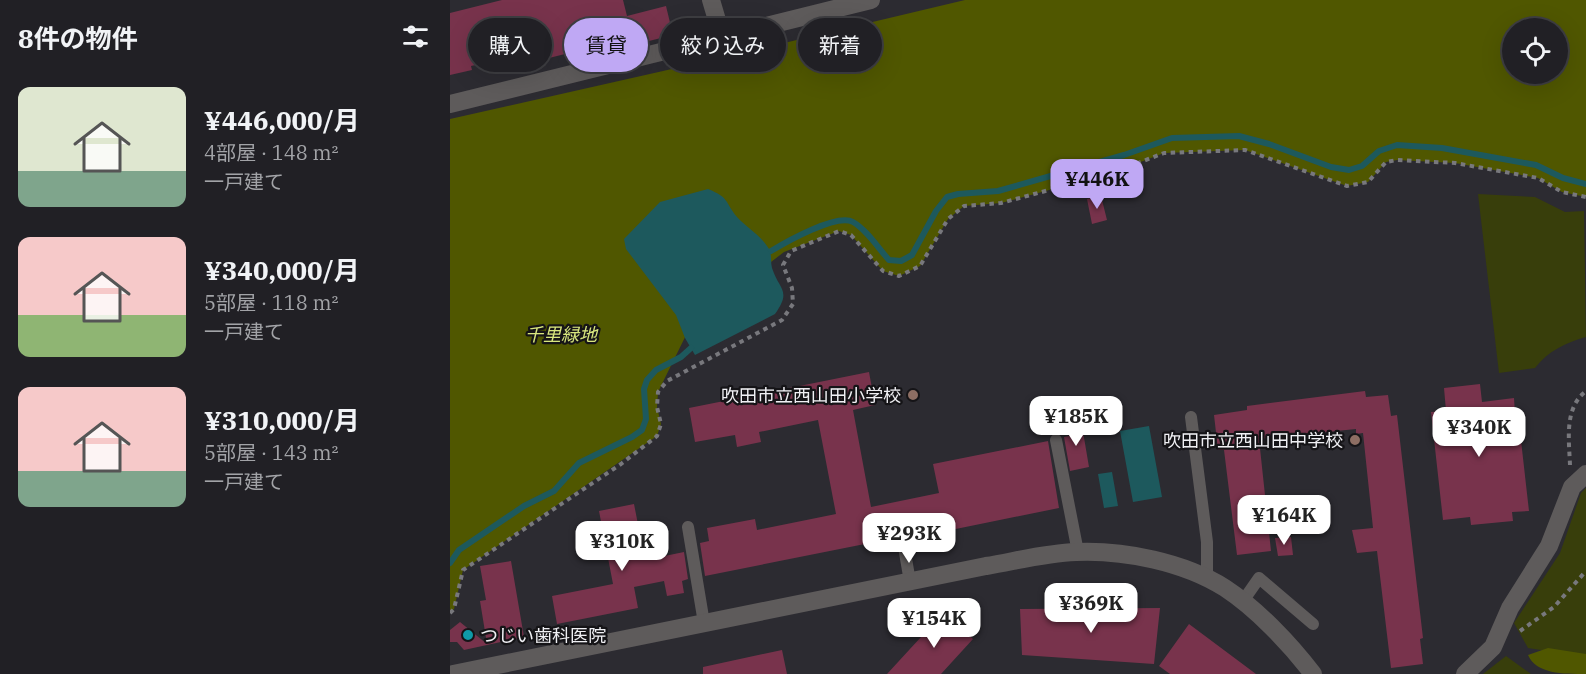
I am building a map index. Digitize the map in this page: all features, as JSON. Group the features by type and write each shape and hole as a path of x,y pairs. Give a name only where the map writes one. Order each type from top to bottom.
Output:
{"street":[{"path":"711,0 716,18"},
{"path":"786,21 867,1"},
{"path":"450,104 660,52"},
{"path":"1465,674 1493,647 1510,608 1549,546 1572,487 1586,474"},
{"path":"453,674 1052,554 1078,552 1125,553 1182,569 1207,579 1242,601 1264,620 1313,674"}],"lane":[{"path":"1191,417 1207,542 1207,579"},
{"path":"1056,440 1078,552"},
{"path":"688,527 704,623"},
{"path":"903,541 910,582"},
{"path":"1242,601 1259,578 1313,624"}],"path":[{"path":"450,613 454,609 463,570 621,464 657,436 661,424 657,406 658,392 667,381 782,320 793,304 792,288 783,266 791,251 839,231 851,235 882,271 899,276 920,266 948,219 964,206 1001,203 1112,173 1164,153 1245,150 1347,186 1368,182 1386,162 1397,160 1455,163 1538,178 1562,192 1586,197"},
{"path":"1572,487 1569,422 1576,398 1586,390"},
{"path":"1493,647 1554,607 1586,571"}],"green space":[{"name":"千里緑地","path":"965,0 1586,0 1586,197 1562,192 1538,178 1455,163 1397,160 1386,162 1368,182 1347,186 1245,150 1164,153 1112,173 1001,203 964,206 948,219 920,266 899,276 883,271 851,235 839,231 784,252 692,323 658,392 657,407 661,424 657,436 463,570 454,609 450,613 450,119 660,72 786,72 786,43 798,40 798,72 882,72 882,20"},
{"path":"1478,194 1535,197 1565,212 1584,211 1586,337 1558,348 1535,368 1499,373"},
{"path":"1586,488 1586,657 1528,648 1514,623 1560,553 1581,493"},
{"path":"1548,648 1586,654 1586,674 1551,672 1537,666 1528,655"},
{"path":"1506,656 1531,674 1483,674"}],"water":[{"path":"708,189 723,198 737,217 767,246 771,254 772,268 782,290 783,300 775,314 695,355 676,315 626,249 624,239 660,202"},
{"path":"1149,426 1162,497 1133,502 1120,431"},
{"path":"1112,472 1118,506 1104,508 1098,474"}],"building":[{"path":"502,0 623,0 627,16 666,6 669,18 660,18 660,38 648,41 648,18 564,18 564,54 552,57 552,18 468,18 468,71 450,75 450,13"},
{"path":"1101,196 1107,220 1092,224 1087,199"},
{"path":"869,372 875,405 853,410 871,507 939,493 933,464 1048,441 1059,508 946,531 946,528 909,535 901,533 895,538 705,576 700,543 709,541 707,528 755,519 757,530 836,514 818,420 759,432 761,442 737,447 735,435 695,442 689,408"},
{"path":"1480,384 1482,402 1514,398 1515,414 1518,414 1529,511 1512,512 1513,521 1471,525 1470,517 1443,520 1431,412 1446,411 1444,388"},
{"path":"1365,391 1366,397 1388,395 1391,416 1397,415 1423,638 1420,639 1423,664 1391,668 1377,551 1357,553 1352,530 1373,528 1363,433 1356,434 1356,429 1259,439 1271,551 1237,555 1224,450 1218,450 1214,415 1247,410 1247,406"},
{"path":"1081,420 1089,467 1070,471 1064,437 1069,436 1066,423"},
{"path":"634,504 645,560 684,552 688,579 682,581 684,593 667,596 664,581 634,587 638,608 557,624 552,596 613,584 599,511"},
{"path":"1291,537 1293,555 1278,556 1275,538"},
{"path":"511,561 524,637 464,650 457,642 450,642 450,630 460,622 487,644 480,601 486,600 480,566"},
{"path":"1160,608 1154,664 1022,655 1020,609"},
{"path":"944,612 973,639 941,674 887,674"},
{"path":"1189,624 1256,674 1170,674 1159,666"},
{"path":"782,650 787,674 703,674 703,667"}],"waterway":[{"path":"771,251 812,230 845,220 853,222 863,230 889,260 901,261 912,255 936,211 947,197 998,191 1124,155 1172,138 1239,136 1269,144 1331,167 1349,170 1362,166 1379,151 1397,145 1442,148 1536,165 1563,178 1586,184"},
{"path":"450,563 459,550 524,506 554,491 579,463 642,430 646,419 644,389 647,380 656,370 681,357 691,348"}],"place":[{"name":"吹田市立西山田小学校","path":"913,395"},
{"name":"吹田市立西山田中学校","path":"1355,440"},
{"name":"つじい歯科医院","path":"468,635"}]}
